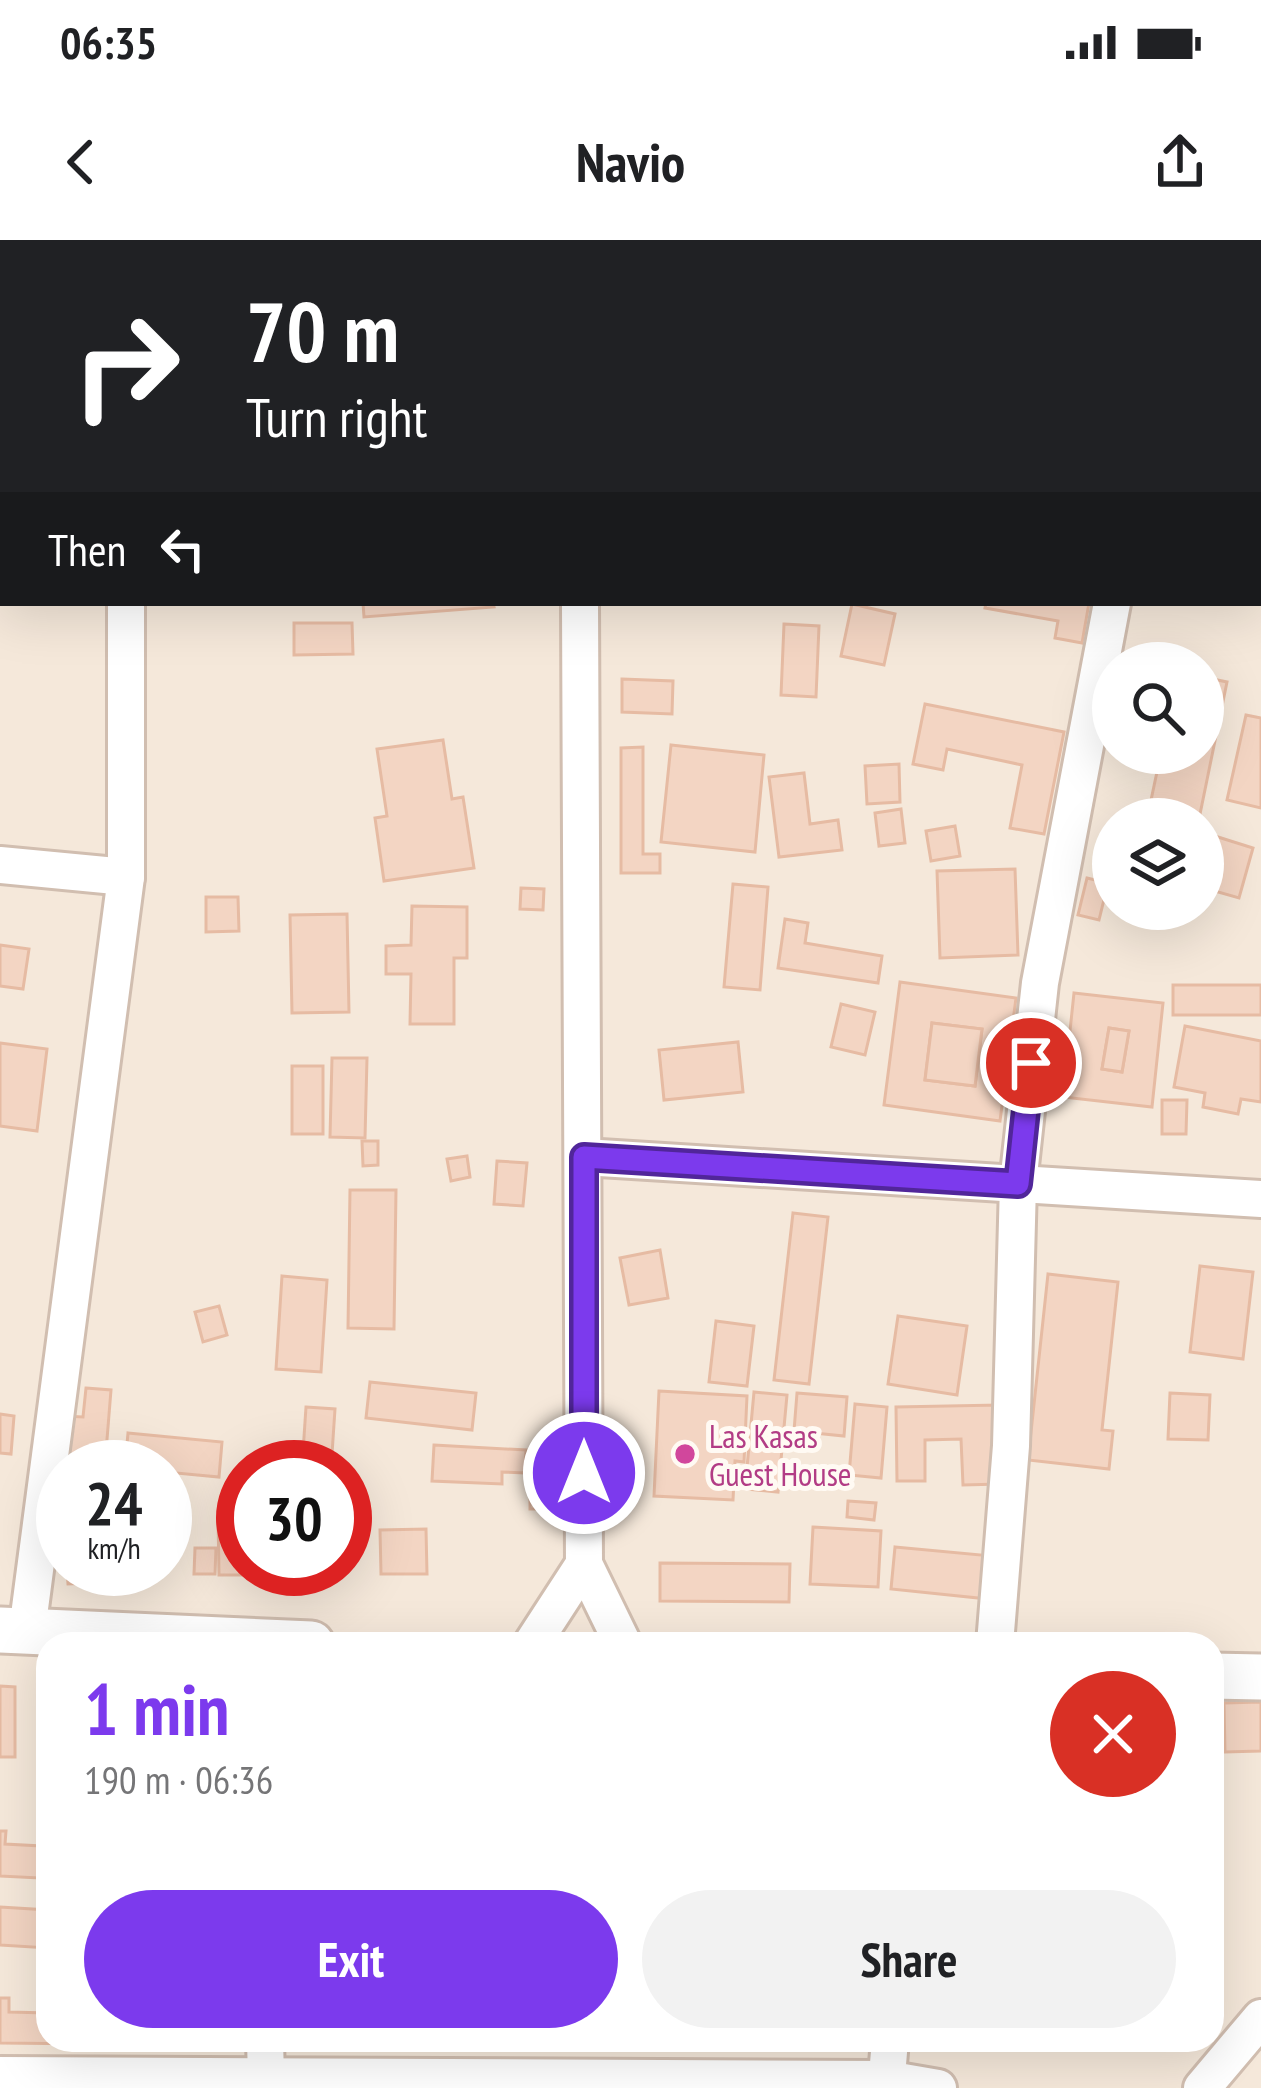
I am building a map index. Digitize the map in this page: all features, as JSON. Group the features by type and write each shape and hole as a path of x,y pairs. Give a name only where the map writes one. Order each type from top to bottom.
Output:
{"street":[{"path":"13,1631 126,877 126,606"},
{"path":"580,606 584,1564 617,1632"},
{"path":"996,1632 1011,1446 1018,1184 1040,983 1111,606"},
{"path":"0,865 126,877"},
{"path":"584,1157 1261,1198"},
{"path":"540,1632 584,1564"},
{"path":"1224,1676 1261,1677"},
{"path":"1202,2088 1261,2018"},
{"path":"265,2052 266,2078"},
{"path":"886,2084 889,2052"},
{"path":"0,2075 938,2088"}],"shaded area":[{"path":"0,606 1261,606 1261,2088 0,2088"}],"building":[{"path":"363,606 494,607 364,617"},
{"path":"852,606 895,614 884,665 841,656"},
{"path":"1088,606 1082,643 1055,638 1058,621 985,608"},
{"path":"294,623 352,623 353,654 294,655"},
{"path":"784,624 819,626 816,697 781,695"},
{"path":"622,679 673,681 672,714 622,712"},
{"path":"925,704 1064,732 1044,834 1010,828 1022,765 947,749 943,770 913,764"},
{"path":"1246,715 1261,718 1261,808 1227,800"},
{"path":"443,740 452,799 463,797 474,868 384,881 375,818 387,816 377,749"},
{"path":"671,745 764,755 755,852 661,842"},
{"path":"643,747 643,854 660,854 660,873 621,873 621,748"},
{"path":"899,764 900,802 867,804 865,766"},
{"path":"804,773 810,824 838,820 842,850 779,857 769,777"},
{"path":"1157,774 1208,774 1203,798 1151,798"},
{"path":"901,809 905,843 879,846 875,813"},
{"path":"955,826 960,856 931,861 926,831"},
{"path":"1224,839 1253,848 1239,898 1224,894"},
{"path":"1015,869 1018,955 940,958 937,871"},
{"path":"1087,878 1092,879 1092,918 1078,915"},
{"path":"733,884 768,887 760,990 724,987"},
{"path":"521,888 544,889 543,910 520,909"},
{"path":"206,897 238,897 239,931 206,932"},
{"path":"412,906 467,907 467,958 454,958 454,1024 410,1024 411,974 386,974 386,946 411,945"},
{"path":"347,914 349,1012 292,1013 290,915"},
{"path":"785,919 808,923 805,943 882,956 878,983 778,968"},
{"path":"0,945 29,949 23,989 0,986"},
{"path":"900,982 1016,998 1000,1121 884,1105","holes":["932,1023 982,1029 975,1086 925,1080"]},
{"path":"1173,985 1261,985 1261,1015 1173,1015"},
{"path":"1074,993 1163,1003 1152,1107 1063,1097","holes":["1109,1028 1129,1031 1122,1072 1102,1069"]},
{"path":"841,1004 875,1012 865,1055 831,1047"},
{"path":"932,1023 982,1029 975,1086 925,1080"},
{"path":"1185,1026 1261,1041 1261,1102 1241,1099 1238,1114 1203,1107 1205,1093 1174,1087"},
{"path":"1109,1028 1129,1031 1122,1072 1102,1069"},
{"path":"738,1042 743,1092 664,1100 659,1050"},
{"path":"0,1043 47,1049 37,1131 0,1126"},
{"path":"332,1058 367,1058 365,1138 330,1137"},
{"path":"292,1066 323,1066 323,1134 292,1134"},
{"path":"1162,1100 1187,1100 1186,1134 1162,1134"},
{"path":"362,1141 378,1141 378,1165 363,1166"},
{"path":"467,1156 470,1177 451,1181 447,1159"},
{"path":"497,1161 527,1163 523,1206 494,1204"},
{"path":"350,1190 396,1190 394,1329 348,1328"},
{"path":"793,1213 828,1217 809,1384 774,1380"},
{"path":"660,1250 668,1298 629,1305 620,1258"},
{"path":"1200,1266 1253,1272 1243,1359 1190,1352"},
{"path":"1048,1274 1118,1282 1102,1430 1113,1431 1109,1469 1028,1460"},
{"path":"282,1276 327,1280 321,1372 276,1369"},
{"path":"219,1306 227,1335 203,1342 195,1312"},
{"path":"898,1316 967,1326 957,1395 888,1384"},
{"path":"716,1321 754,1326 747,1386 709,1382"},
{"path":"370,1382 476,1393 472,1430 366,1418"},
{"path":"86,1388 111,1390 107,1440 63,1440 65,1416 83,1417"},
{"path":"659,1391 747,1396 744,1462 735,1461 733,1500 654,1496"},
{"path":"754,1392 787,1395 778,1492 745,1489"},
{"path":"797,1393 847,1397 844,1436 794,1431"},
{"path":"1170,1393 1210,1395 1208,1440 1168,1439"},
{"path":"855,1404 887,1407 881,1478 849,1475"},
{"path":"999,1405 1000,1484 963,1485 961,1439 925,1440 925,1481 897,1481 896,1407"},
{"path":"306,1407 335,1409 333,1440 304,1440"},
{"path":"0,1414 14,1416 11,1454 0,1453"},
{"path":"128,1433 216,1441 216,1477 192,1474 192,1440 127,1440"},
{"path":"434,1445 526,1450 525,1473 502,1472 502,1484 432,1481"},
{"path":"530,1479 553,1479 553,1509 530,1509"},
{"path":"848,1501 876,1503 874,1520 847,1517"},
{"path":"813,1527 881,1531 878,1587 810,1584"},
{"path":"426,1529 427,1574 381,1574 380,1530"},
{"path":"895,1547 992,1556 988,1599 891,1589"},
{"path":"195,1548 216,1548 215,1574 194,1574"},
{"path":"660,1563 790,1564 789,1602 660,1601"},
{"path":"0,1686 15,1687 15,1757 0,1757"},
{"path":"1261,1702 1261,1751 1225,1752 1224,1703"},
{"path":"0,1831 6,1831 5,1844 36,1846 36,1878 0,1876"},
{"path":"0,1907 36,1909 36,1947 0,1945"},
{"path":"0,1998 9,1998 9,2012 36,2013 36,2043 0,2043"}],"place":[{"name":"Las Kasas Guest House","path":"685,1454"}],"route":[{"path":"584,1473 584,1157 1018,1184 1031,1063"}]}
